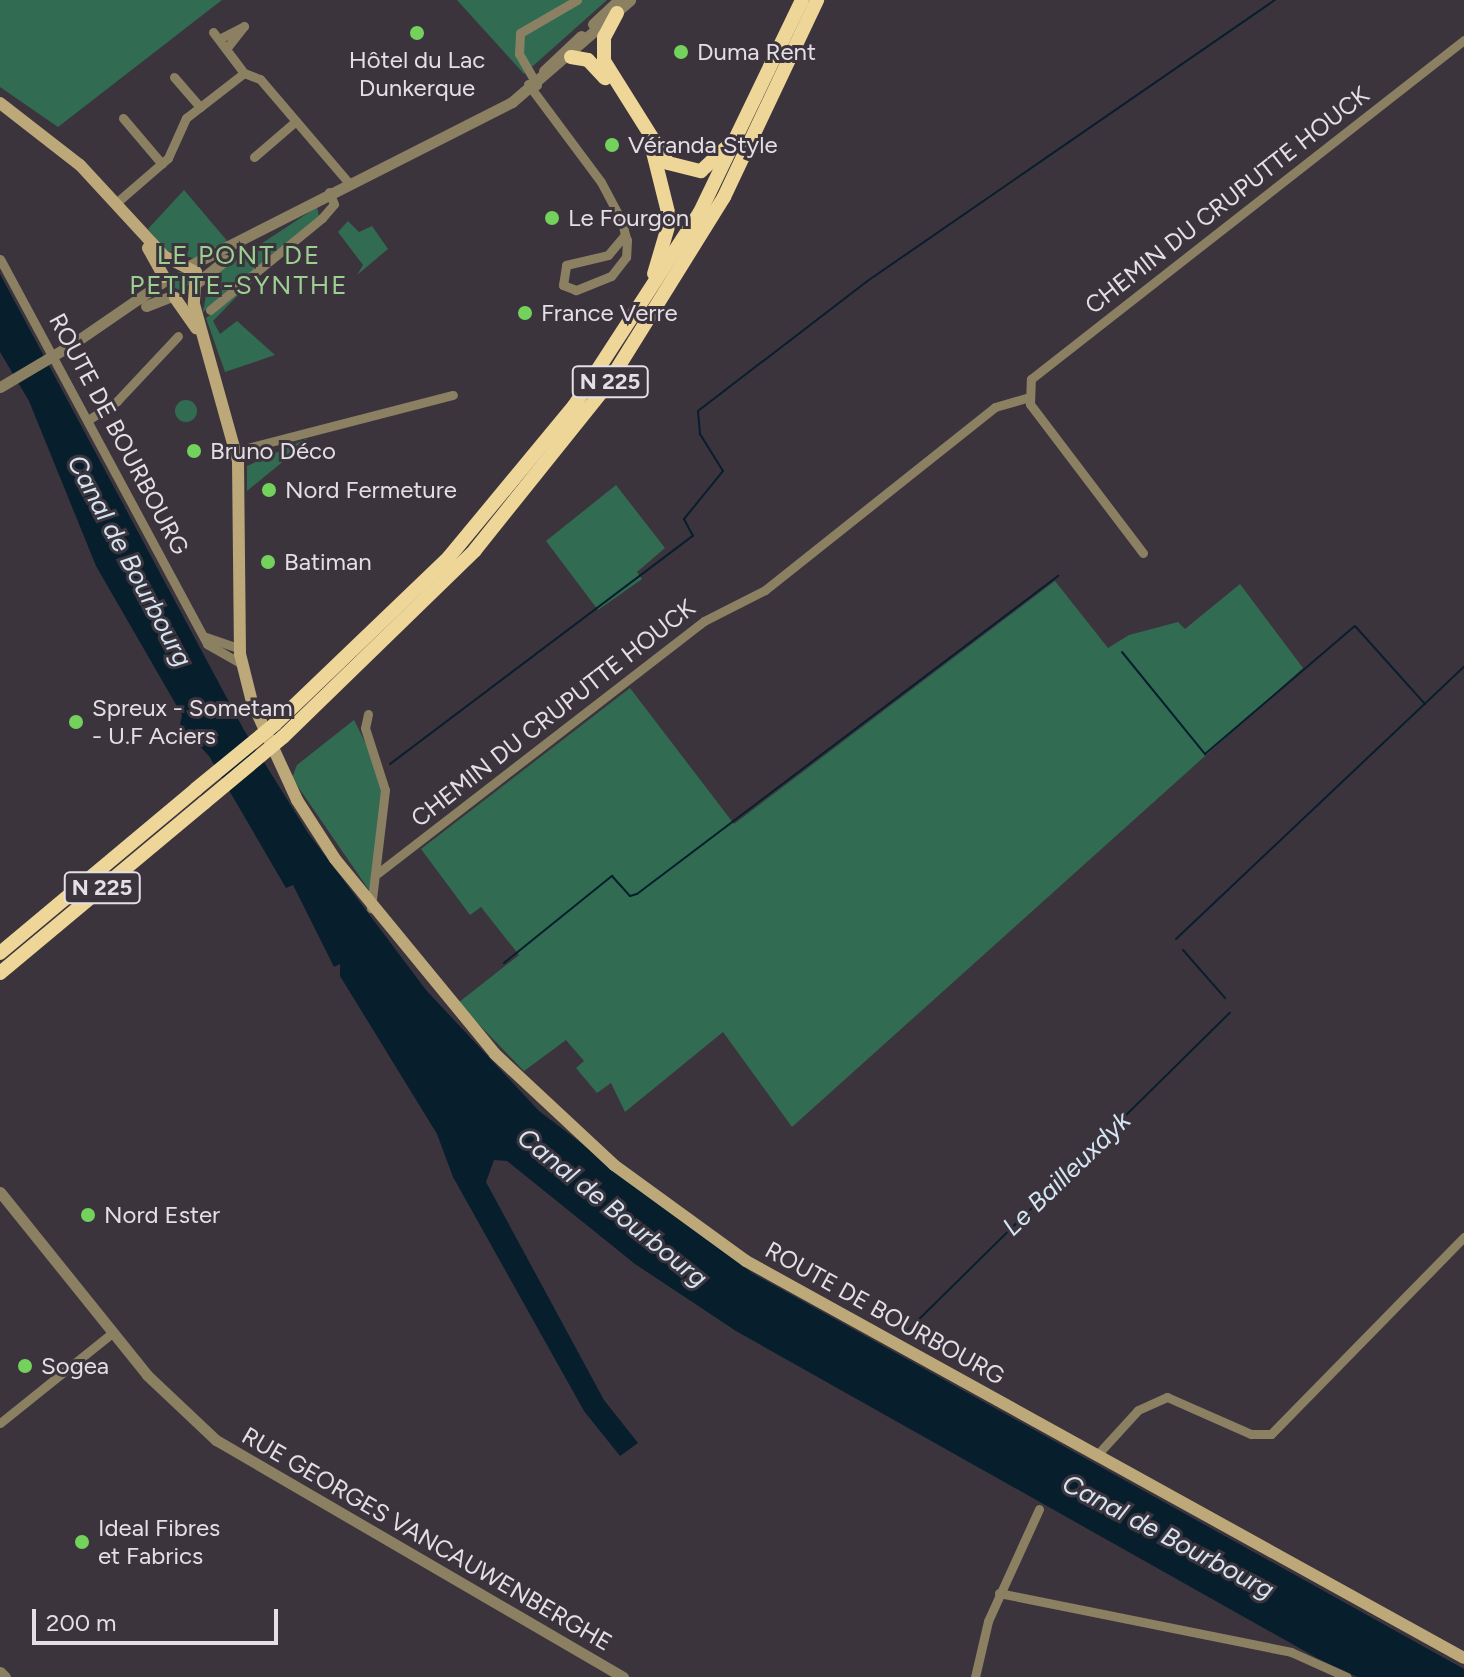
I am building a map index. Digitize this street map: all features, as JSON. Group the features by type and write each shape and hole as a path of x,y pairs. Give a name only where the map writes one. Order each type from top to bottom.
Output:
{"highway":[{"name":"N 225","path":"279,730 449,557 594,378 700,212 802,0"},
{"name":"N 225","path":"0,973 71,914 200,796 279,730 452,575 588,412 724,197 817,0"},
{"path":"615,8 604,37 604,61 667,162 690,172 724,152 794,19"},
{"path":"598,31 595,53 605,78"},
{"path":"571,57 588,60 605,78 653,153 670,220 657,268 594,378"},
{"name":"N 225","path":"0,953 93,875 200,796"},
{"path":"0,941 93,875"},
{"path":"0,982 71,914"}],"main road":[{"path":"0,103 116,203 164,256 186,265 197,287 232,429"},
{"path":"116,203 201,340 232,429"},
{"path":"164,279 186,265"},
{"path":"174,297 197,287"},
{"name":"ROUTE DE BOURBOURG","path":"232,429 236,451 242,664 300,805 368,905 511,1071 668,1207 788,1286 1464,1658"}],"street":[{"path":"577,0 520,33 519,54 532,84 601,182 625,235 626,257 615,273 580,289 563,285 566,265 608,255 625,235"},
{"path":"532,84 615,8 630,0"},
{"path":"186,265 294,213 347,181 532,84 571,57 598,31 615,8"},
{"path":"227,48 244,26 216,36 244,73 260,79 347,181"},
{"name":"CHEMIN DU CRUPUTTE HOUCK","path":"378,873 704,621 759,594 995,407 1027,398 1042,368 1464,40"},
{"path":"116,203 162,164 182,124 244,73"},
{"path":"174,77 200,107"},
{"path":"123,118 162,164"},
{"path":"254,157 296,121"},
{"path":"210,310 322,218 334,204 329,192"},
{"path":"197,287 294,213"},
{"name":"ROUTE DE BOURBOURG","path":"0,259 200,630 215,654 242,664"},
{"path":"0,387 71,345 164,279"},
{"path":"71,345 174,297"},
{"path":"88,420 117,401 178,336"},
{"path":"236,451 453,395"},
{"path":"1027,398 1143,553"},
{"path":"200,630 212,642 240,649"},
{"path":"368,714 365,728 385,783 378,873 368,905"},
{"name":"RUE GEORGES VANCAUWENBERGHE","path":"0,1192 173,1403 244,1461 623,1677"},
{"path":"1096,1456 1138,1410 1162,1398 1194,1403 1251,1434 1271,1434 1464,1237"},
{"path":"0,1423 113,1332"},
{"path":"975,1677 999,1593 1039,1509"},
{"path":"999,1593 1291,1652 1347,1677"},
{"path":"0,1672 5,1677"}],"green space":[{"path":"0,0 222,0 58,127 0,87"},
{"path":"457,0 607,0 524,74"},
{"path":"184,190 229,243 196,259 165,250 148,229"},
{"path":"317,207 319,216 203,312 209,278"},
{"path":"348,221 359,232 372,226 388,249 357,275 363,265 338,232"},
{"path":"181,272 190,281 181,290 172,281"},
{"path":"244,289 213,321 220,334 237,321 275,355 225,372 206,318"},
{"path":"186,400 197,411 186,422 175,411"},
{"path":"306,439 308,441 247,491 247,466"},
{"path":"616,485 665,548 637,572 642,579 598,610 546,541"},
{"path":"1055,581 1108,648 1129,635 1178,622 1185,629 1240,584 1303,668 792,1127 723,1032 625,1112 611,1083 597,1093 576,1068 584,1061 566,1040 524,1071 458,1003 519,955 481,907 470,915 421,849 630,688 734,824"},
{"path":"354,720 384,780 371,893 292,778 297,765"}],"water":[{"name":"Canal de Bourbourg","path":"0,274 244,730 308,833 426,990 539,1111 752,1273 1464,1669 1464,1677 1357,1677 1317,1658 736,1331 635,1264 507,1161 494,1160 486,1182 604,1400 638,1443 620,1456 584,1411 453,1177 437,1134 340,976 340,964 334,967 293,885 286,888 209,756 180,725 182,715 96,566 29,401 0,352"}],"waterway":[{"path":"390,764 693,536 684,519 723,471 700,434 698,411 866,282 1275,0"},
{"path":"504,963 612,876 630,896 637,894 1058,576"},
{"path":"1122,652 1205,754 1355,626 1425,704"},
{"name":"Le Bailleuxdyk","path":"1176,939 1464,667"},
{"name":"Le Bailleuxdyk","path":"1183,950 1225,998"},
{"name":"Le Bailleuxdyk","path":"903,1335 1230,1013"}],"place":[{"name":"Hôtel du Lac Dunkerque","path":"417,33"},
{"name":"Duma Rent","path":"681,52"},
{"name":"Véranda Style","path":"612,145"},
{"name":"Le Fourgon","path":"552,218"},
{"name":"France Verre","path":"525,313"},
{"name":"Bruno Déco","path":"194,451"},
{"name":"Nord Fermeture","path":"269,490"},
{"name":"Batiman","path":"268,562"},
{"name":"Spreux - Sometam - U.F Aciers","path":"76,722"},
{"name":"Nord Ester","path":"88,1215"},
{"name":"Sogea","path":"25,1366"},
{"name":"Ideal Fibres et Fabrics","path":"82,1542"}],"district":[{"name":"LE PONT DE PETITE-SYNTHE","path":"239,271"}]}
